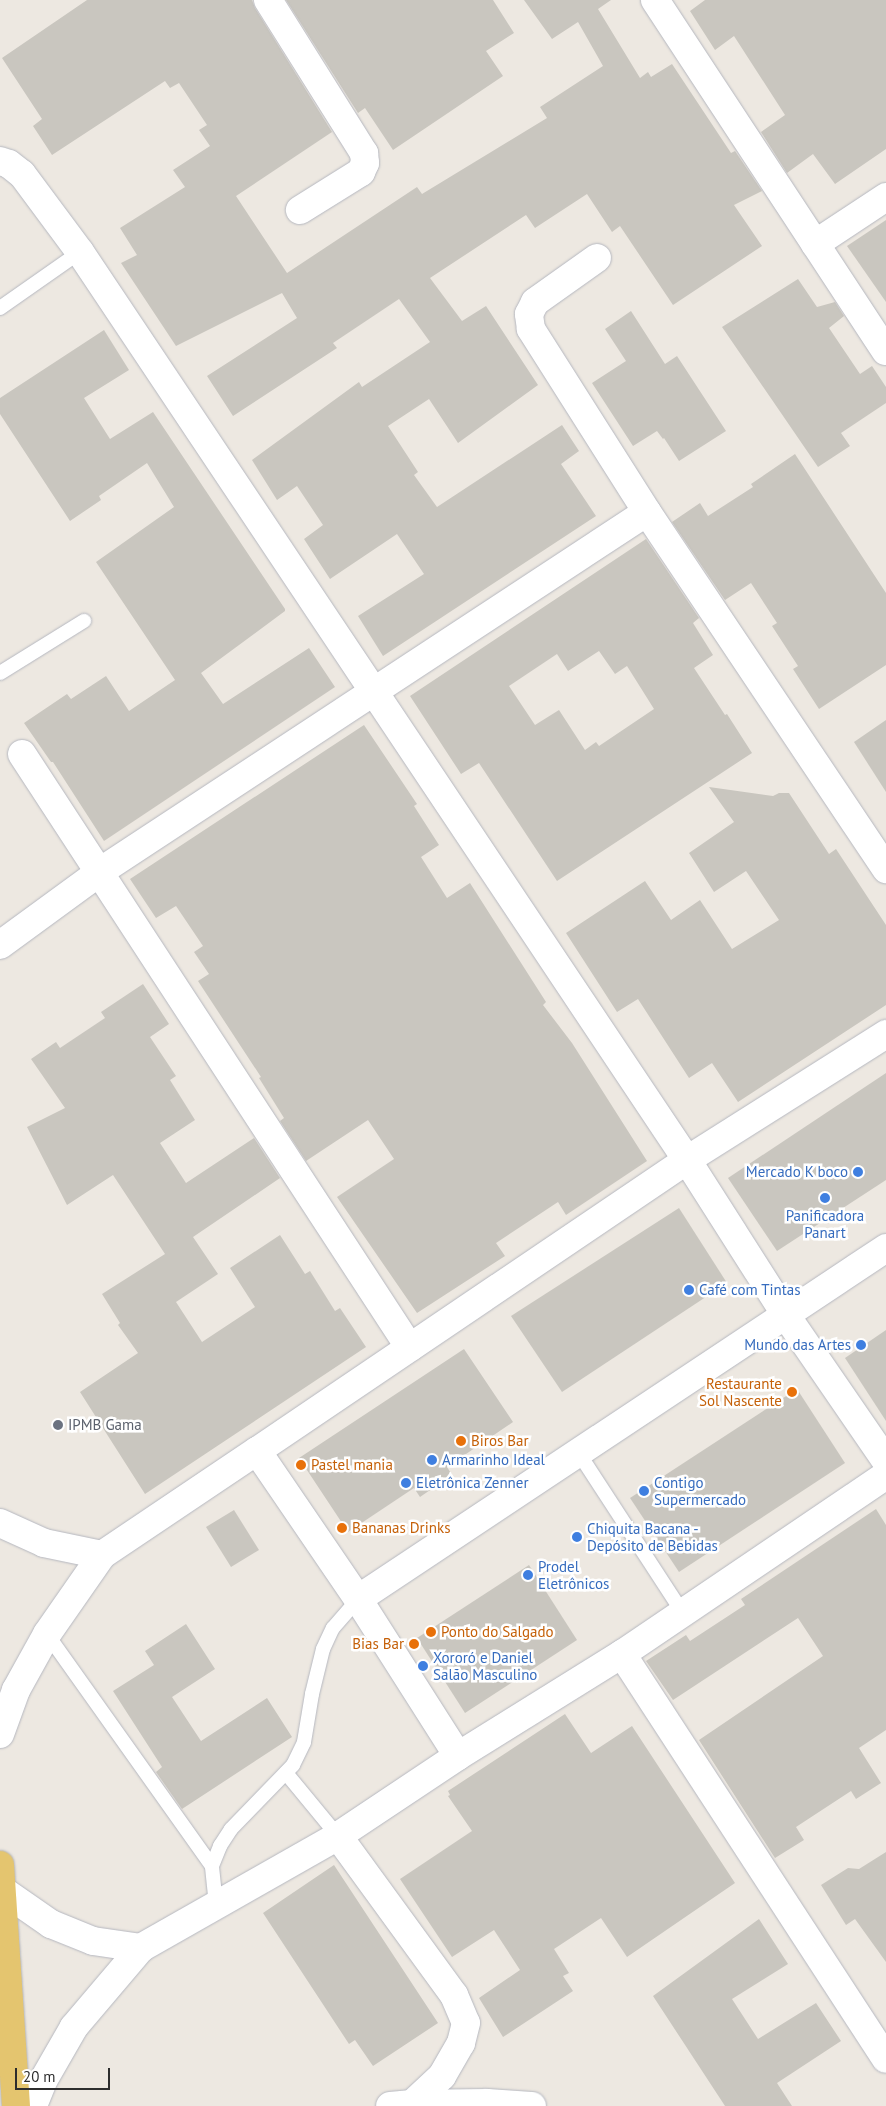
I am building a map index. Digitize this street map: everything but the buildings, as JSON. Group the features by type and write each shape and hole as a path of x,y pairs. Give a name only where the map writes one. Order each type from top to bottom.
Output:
{"main road":[{"path":"1,1877 3,1951 16,2106"}],"street":[{"path":"268,0 364,153 364,163 361,172 300,210"},
{"path":"655,0 886,350"},
{"path":"0,161 10,164 22,174 80,252 687,1160 785,1314 886,1462"},
{"path":"815,244 886,197"},
{"path":"597,258 535,302 529,314 531,329 647,512 886,869"},
{"path":"0,945 101,872 647,512"},
{"path":"22,754 101,872 410,1348"},
{"path":"0,1734 16,1690 46,1634 102,1554 687,1160 886,1034"},
{"path":"358,1599 886,1248"},
{"path":"257,1451 358,1599 458,1756"},
{"path":"33,2106 43,2081 74,2027 141,1948 338,1836 458,1756 622,1654 886,1475"},
{"path":"0,1523 44,1543 102,1554"},
{"path":"622,1654 886,2059"},
{"path":"338,1836 454,1995 466,2023 462,2043 442,2076 401,2105"},
{"path":"1,1877 51,1924 93,1941 141,1948"},
{"path":"401,2105 486,2103 532,2106"}],"lane":[{"path":"0,308 80,252"},
{"path":"0,673 84,621"},
{"path":"578,1452 684,1613"},
{"path":"212,1866 231,1829 293,1765 304,1742 312,1694 323,1649 332,1628 358,1599"},
{"path":"46,1634 212,1866 216,1905"},
{"path":"286,1773 338,1836"}],"place":[{"name":"Mercado K boco","path":"858,1172"},
{"name":"Panificadora Panart","path":"825,1198"},
{"name":"Café com Tintas","path":"689,1290"},
{"name":"Mundo das Artes","path":"861,1345"},
{"name":"Restaurante Sol Nascente","path":"792,1392"},
{"name":"IPMB Gama","path":"58,1425"},
{"name":"Biros Bar","path":"461,1441"},
{"name":"Armarinho Ideal","path":"432,1460"},
{"name":"Pastel mania","path":"301,1465"},
{"name":"Eletrônica Zenner","path":"406,1483"},
{"name":"Contigo Supermercado","path":"644,1491"},
{"name":"Bananas Drinks","path":"342,1528"},
{"name":"Chiquita Bacana - Depósito de Bebidas","path":"577,1537"},
{"name":"Prodel Eletrônicos","path":"528,1575"},
{"name":"Ponto do Salgado","path":"431,1632"},
{"name":"Bias Bar","path":"414,1644"},
{"name":"Xororó e Daniel Salão Masculino","path":"423,1666"}]}
